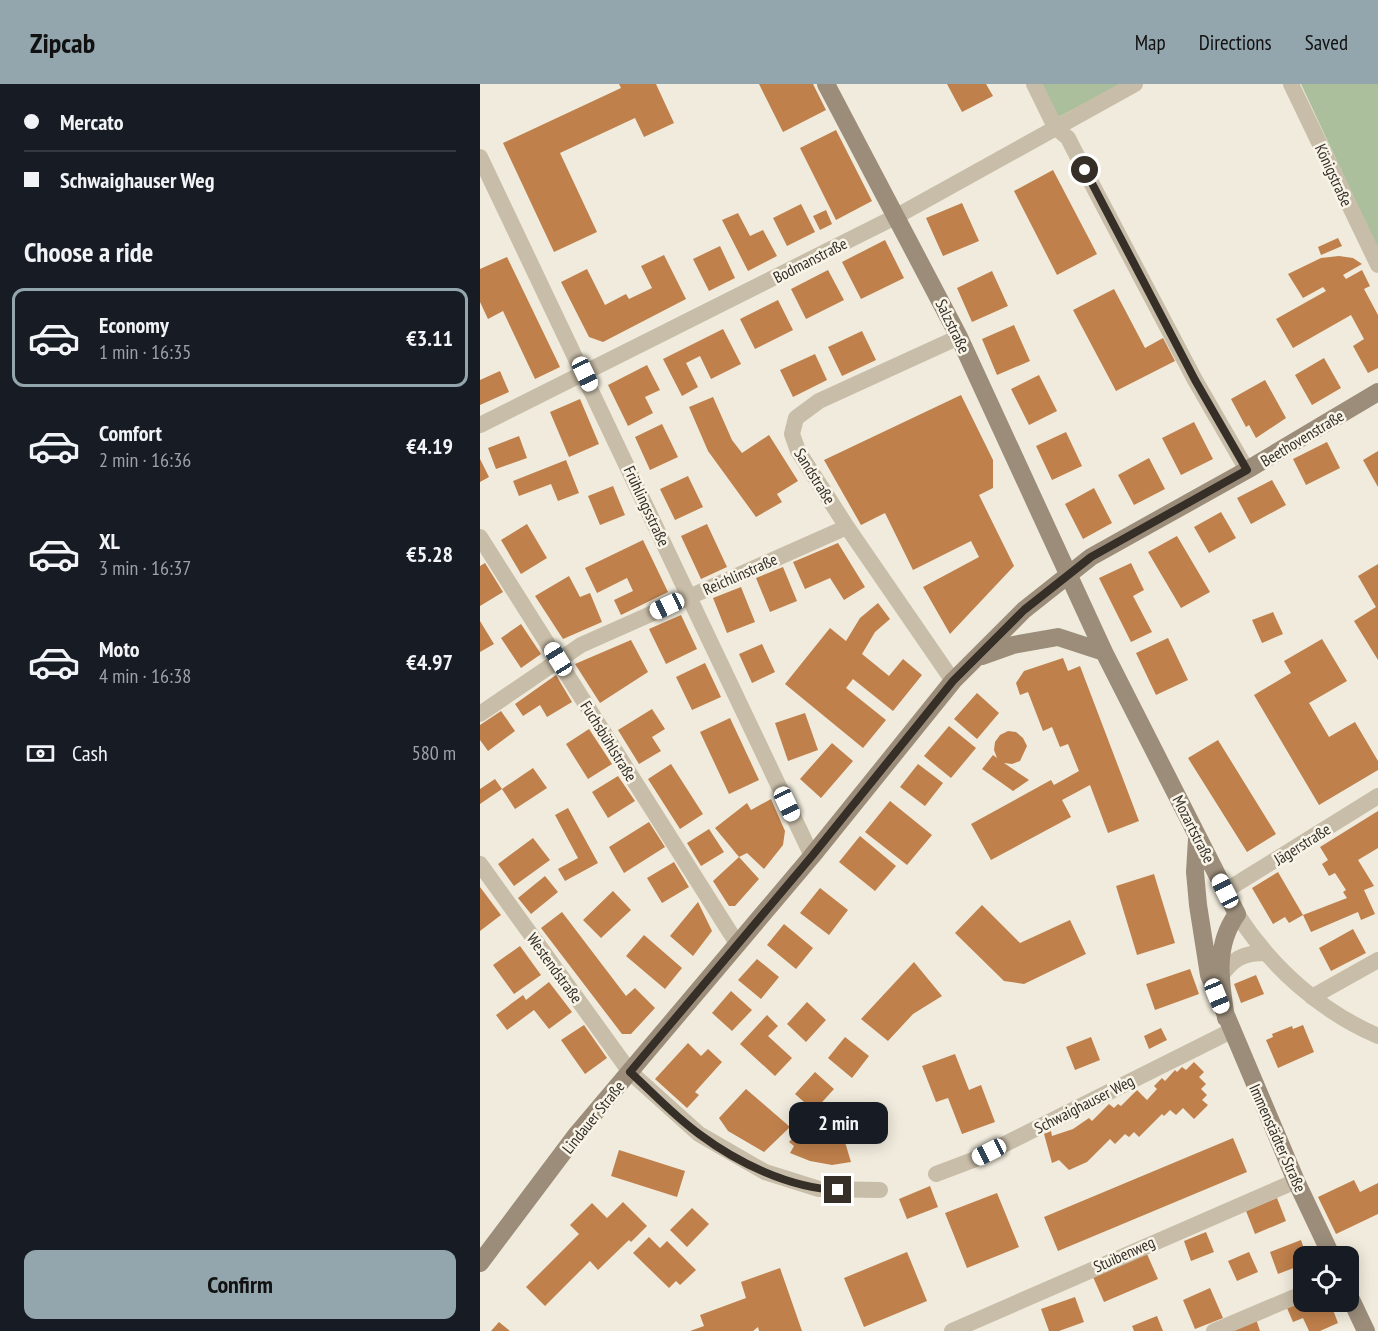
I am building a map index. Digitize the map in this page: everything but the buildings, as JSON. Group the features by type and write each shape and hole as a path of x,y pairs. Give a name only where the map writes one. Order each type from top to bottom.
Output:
{"street":[{"name":"Salzstraße","path":"826,84 959,337 1069,573"},
{"path":"1034,84 1055,127 1068,138 1195,380 1247,470"},
{"name":"Bodmanstraße","path":"480,425 897,216 1135,84"},
{"name":"Königstraße","path":"1291,84 1378,265"},
{"name":"Frühlingsstraße","path":"480,158 585,374 812,856"},
{"name":"Sandstraße","path":"953,681 847,527 798,451 792,434 796,418 819,401 959,337"},
{"name":"Beethovenstraße","path":"1069,573 1378,392"},
{"name":"Reichlinstraße","path":"480,714 581,645 847,527"},
{"name":"Fuchsbühlstraße","path":"480,537 738,945"},
{"name":"Mozartstraße","path":"1069,573 1104,652 1237,914 1265,953 1312,997 1378,1036"},
{"name":"Lindauer Straße","path":"480,1263 577,1134 812,856 953,681 1024,610 1069,573"},
{"path":"976,658 1013,645 1058,637 1104,652"},
{"name":"Jägerstraße","path":"1225,891 1378,796"},
{"name":"Immenstädter Straße","path":"1198,837 1195,872 1201,940 1209,975 1296,1181 1327,1246"},
{"name":"Westendstraße","path":"480,864 630,1072"},
{"name":"Immenstädter Straße","path":"1229,1024 1220,977 1223,941 1237,914"},
{"path":"1220,977 1233,960 1247,953 1265,953"},
{"path":"1312,997 1378,960"},
{"name":"Schwaighauser Weg","path":"936,1174 973,1160 1229,1024"},
{"path":"630,1072 699,1134 765,1172 819,1189 879,1190"},
{"name":"Stuibenweg","path":"952,1331 1296,1181"},
{"path":"1214,1331 1293,1298"},
{"path":"1357,1312 1366,1331"}],"green space":[{"path":"1034,84 1121,84 1053,120"},
{"path":"1301,84 1378,84 1378,249"}],"route":[{"path":"838,1190 819,1189 765,1172 741,1159 699,1134 630,1072 812,856 953,681 1024,610 1091,557 1247,470 1195,380 1085,170"}]}
